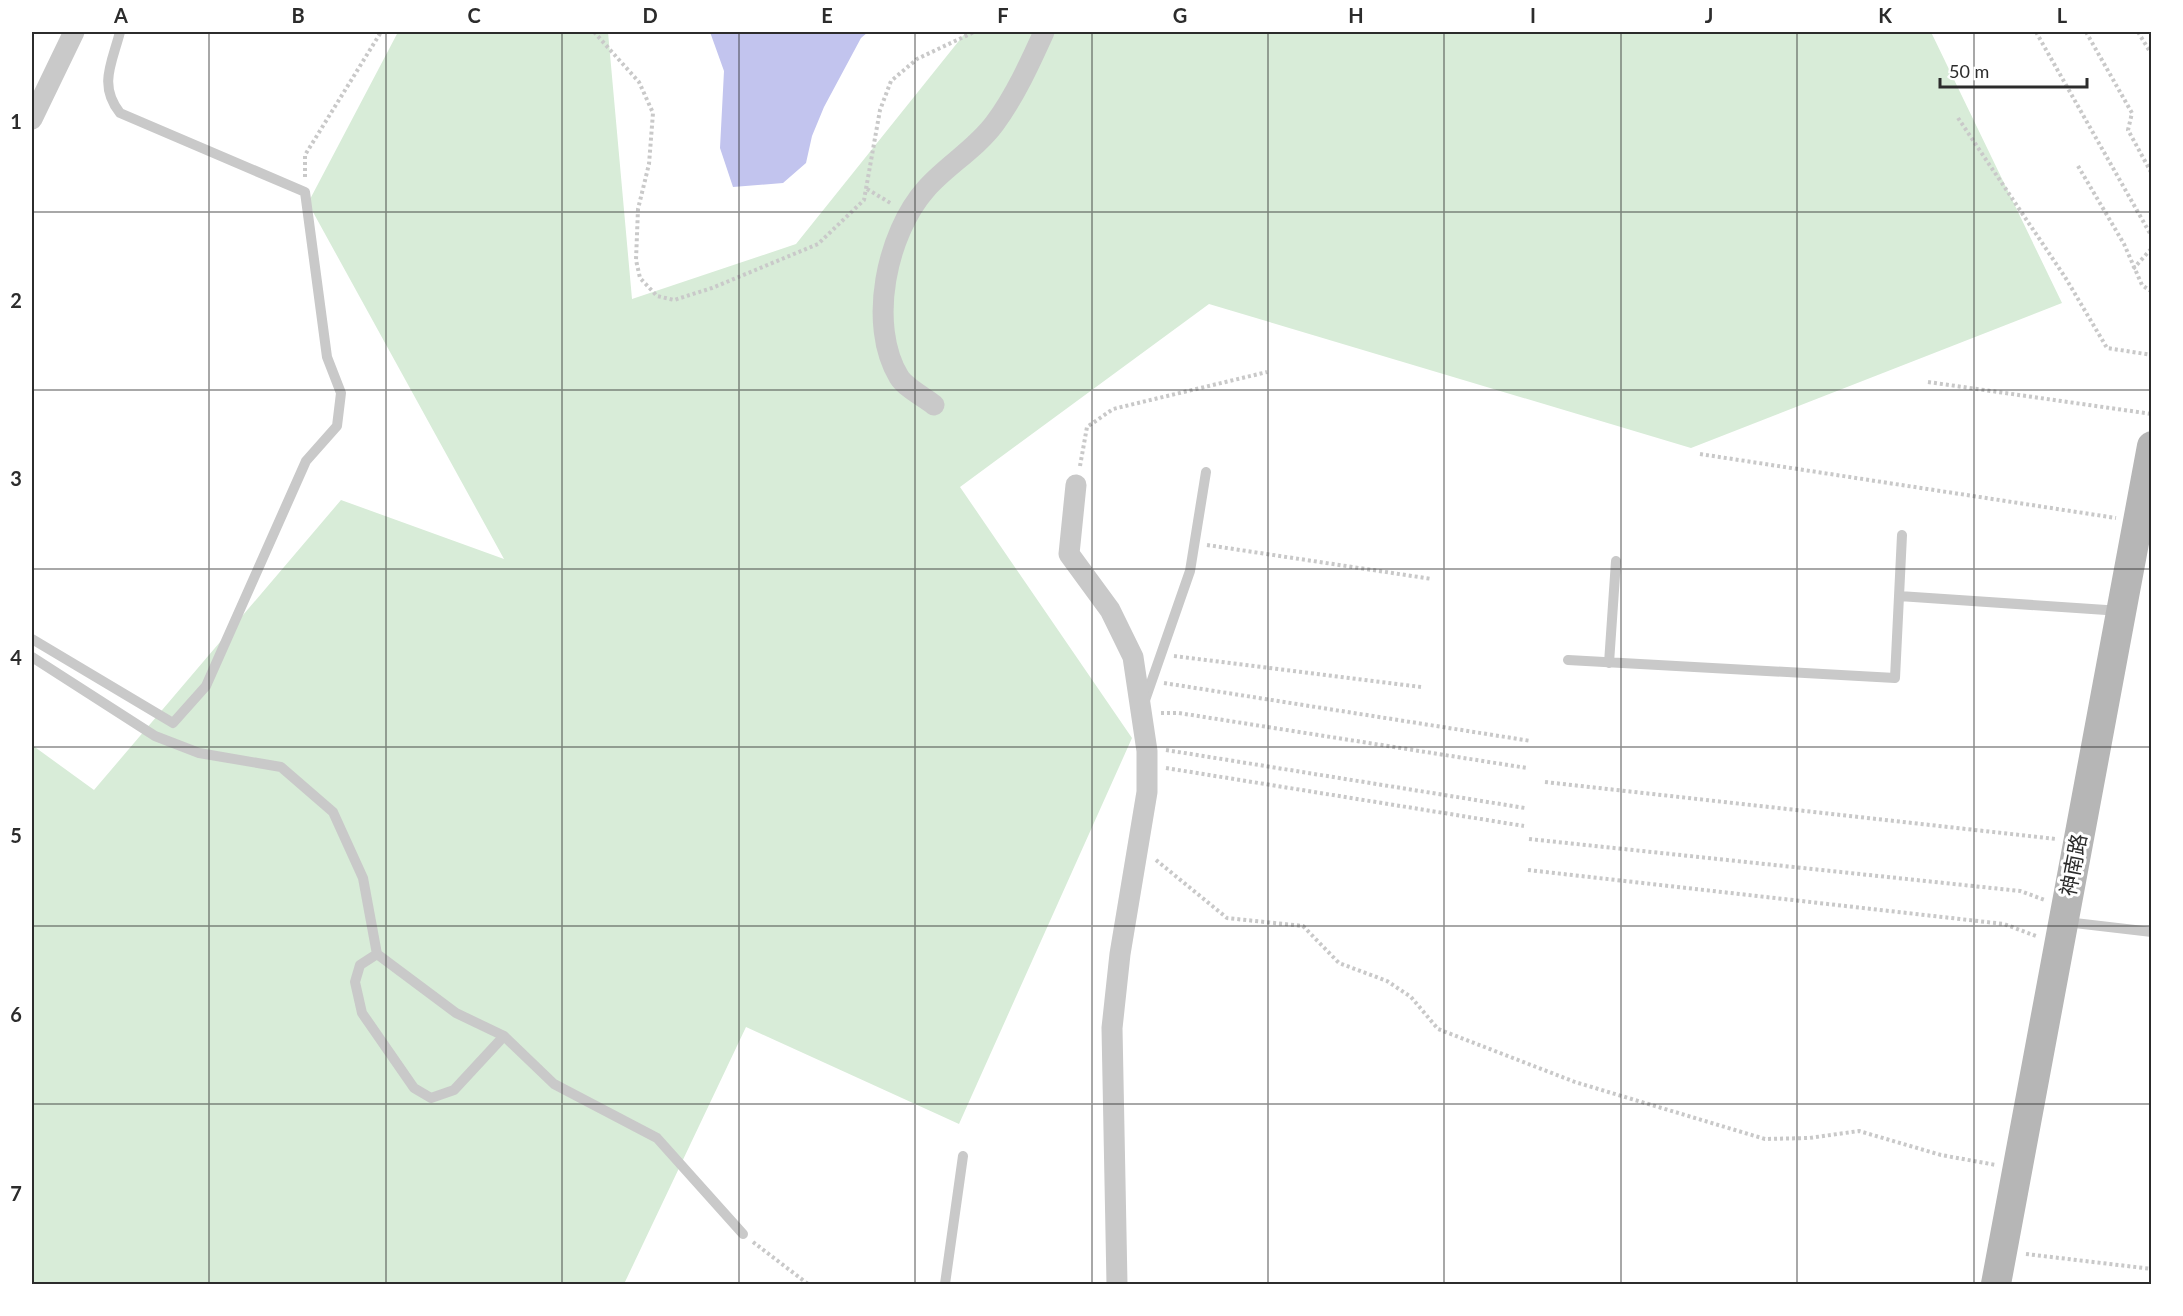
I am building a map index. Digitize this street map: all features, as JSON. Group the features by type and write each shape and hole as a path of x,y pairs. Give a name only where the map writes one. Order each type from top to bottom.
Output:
{"street":[{"path":"32,119 74,32"},
{"path":"934,405 900,378 886,345 883,317 890,257 902,223 926,190 994,124 1023,76 1044,32"},
{"name":"神南路","path":"1995,1284 2121,611 2144,508 2151,446"},
{"path":"1076,485 1069,554 1110,610 1133,657 1143,714 1147,760 1147,792 1120,954 1112,1028 1117,1284"}],"lane":[{"path":"32,639 172,723 206,686 306,461 337,426 341,393 327,357 305,192 120,113 110,101 106,85 120,32"},
{"path":"1143,714 1151,681 1190,571 1206,472"},
{"path":"1568,660 1895,678 1902,535"},
{"path":"1609,663 1616,561"},
{"path":"1899,596 2121,611"},
{"path":"32,657 155,736 199,753 281,767 333,812 363,878 377,954 456,1013 504,1036 554,1084 657,1138 743,1234"},
{"path":"2063,925 2151,932"},
{"path":"377,954 360,965 355,982 362,1013 414,1088 431,1098 454,1090 504,1036"},
{"path":"945,1284 963,1156"}],"path":[{"path":"305,192 305,155 381,32"},
{"path":"594,32 639,82 653,113 650,164 638,209 636,260 640,278 657,296 674,300 818,244 864,200 880,110 891,81 917,59 974,32"},
{"path":"2036,32 2151,237"},
{"path":"2086,32 2132,113 2128,130 2151,174"},
{"path":"2138,32 2151,55"},
{"path":"1958,118 2065,276 2107,348 2151,355"},
{"path":"2078,166 2124,244 2133,269 2142,285 2151,292"},
{"path":"867,189 908,214"},
{"path":"2133,269 2151,248"},
{"path":"1076,485 1088,427 1113,409 1267,372"},
{"path":"1928,382 2151,414"},
{"path":"1700,454 2072,513 2144,508"},
{"path":"1195,544 1432,579"},
{"path":"1160,654 1420,687"},
{"path":"1151,681 1531,741"},
{"path":"1143,714 1179,713 1527,768"},
{"path":"1147,760 1166,750 1525,808"},
{"path":"1147,760 1164,768 1524,826"},
{"path":"1545,782 2078,842"},
{"path":"1528,839 2020,891 2063,925"},
{"path":"1138,846 1227,918 1303,926 1339,963 1387,981 1411,997 1438,1029 1575,1082 1765,1139 1809,1138 1859,1131 1941,1155 2017,1169"},
{"path":"1528,870 2004,924 2063,925"},
{"path":"743,1234 808,1284"},
{"path":"2002,1251 2151,1269"}],"green space":[{"path":"398,32 608,32 632,299 796,244 966,32 1931,32 2062,303 1691,448 1209,304 960,487 1132,738 959,1124 746,1027 624,1284 32,1284 32,745 94,790 341,500 504,559 308,203"}],"water":[{"path":"710,32 868,32 861,38 824,107 812,136 806,163 783,183 733,187 720,148 724,71"}]}
